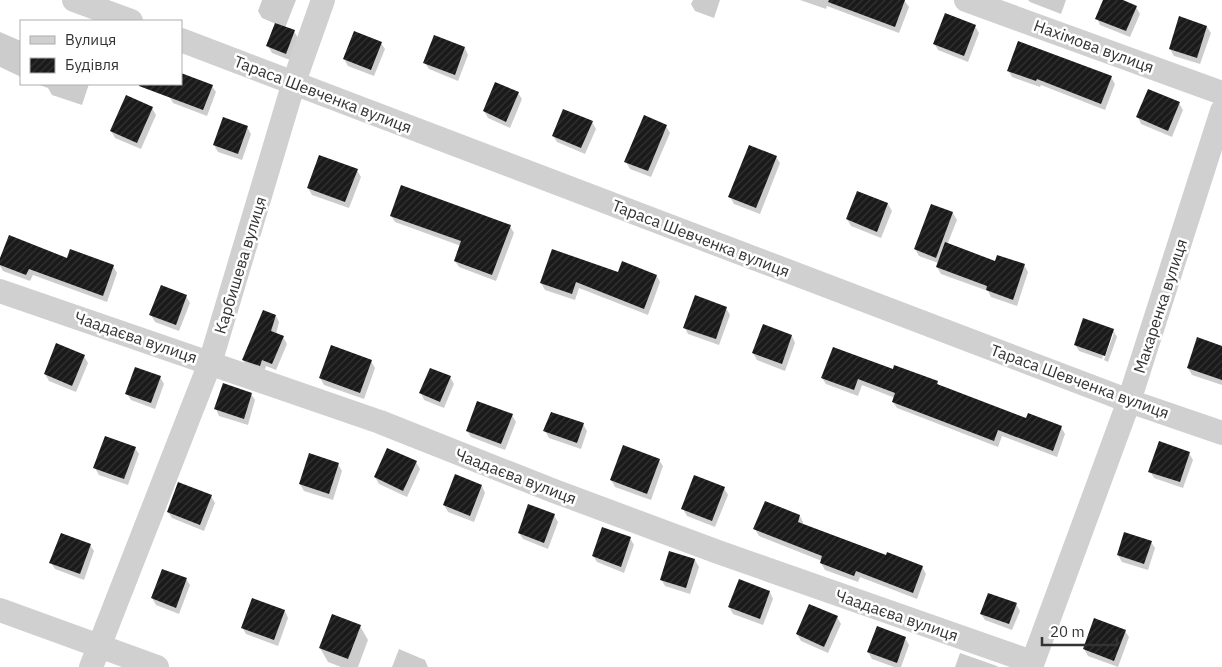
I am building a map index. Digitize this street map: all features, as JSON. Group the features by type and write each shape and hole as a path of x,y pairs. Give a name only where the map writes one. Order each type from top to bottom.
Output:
{"street":[{"path":"74,0 128,20"},
{"name":"Карбишева вулиця","path":"95,657 210,363 294,82 323,0"},
{"name":"Нахімова вулиця","path":"966,0 1222,93"},
{"name":"Тараса Шевченка вулиця","path":"182,40 1129,401 1222,433"},
{"name":"Макаренка вулиця","path":"1032,664 1129,401 1222,111"},
{"name":"Чаадаєва вулиця","path":"0,291 380,422 554,491 718,552 1032,664"},
{"path":"0,610 95,657 157,667"}],"building":[{"path":"829,0 905,0 895,27 828,2"},
{"path":"1103,0 1123,0 1137,6 1126,31 1095,19"},
{"path":"945,13 976,25 964,56 933,44"},
{"path":"1179,16 1207,26 1197,58 1169,49"},
{"path":"275,23 295,30 286,54 266,46"},
{"path":"354,31 382,42 371,70 343,59"},
{"path":"434,35 465,47 455,75 423,63"},
{"path":"1018,41 1112,76 1101,104 1037,79 1036,81 1007,71"},
{"path":"182,73 213,85 203,110 139,86 182,85"},
{"path":"495,82 519,92 506,122 483,111"},
{"path":"1148,89 1180,102 1168,131 1136,117"},
{"path":"126,95 153,107 137,143 110,131"},
{"path":"563,109 593,121 581,148 552,136"},
{"path":"644,115 667,125 648,171 624,162"},
{"path":"223,117 248,126 238,154 213,145"},
{"path":"749,145 777,156 756,208 728,197"},
{"path":"319,155 358,169 345,202 307,188"},
{"path":"401,185 511,225 492,275 454,261 461,241 390,216"},
{"path":"857,191 888,203 877,232 846,219"},
{"path":"931,204 953,212 936,258 914,249"},
{"path":"9,235 67,258 70,249 114,265 103,296 29,269 26,275 0,265 0,258"},
{"path":"945,242 995,261 997,255 1025,264 1013,300 986,290 987,286 936,267"},
{"path":"552,249 618,272 622,261 657,275 644,309 576,282 572,294 540,283"},
{"path":"161,285 187,295 176,325 149,315"},
{"path":"695,295 727,307 716,339 683,328"},
{"path":"263,310 276,315 271,331 284,336 272,364 262,360 260,366 242,360"},
{"path":"1083,318 1114,329 1105,356 1074,345"},
{"path":"763,324 792,335 782,364 752,353"},
{"path":"1197,337 1222,346 1222,380 1187,368"},
{"path":"56,343 85,355 72,386 44,374"},
{"path":"331,345 372,360 360,393 319,378"},
{"path":"833,347 893,369 894,365 938,381 937,384 1026,418 1028,413 1062,426 1053,451 998,430 994,441 892,402 895,393 858,379 854,390 821,378"},
{"path":"135,367 161,376 151,403 125,394"},
{"path":"430,368 451,376 440,402 419,393"},
{"path":"223,383 252,393 244,419 214,409"},
{"path":"477,401 513,414 501,444 466,431"},
{"path":"551,412 584,423 577,443 543,431"},
{"path":"105,436 136,447 124,479 93,468"},
{"path":"1159,441 1190,452 1180,482 1148,472"},
{"path":"623,445 660,459 647,494 610,480"},
{"path":"387,448 417,461 403,491 374,477"},
{"path":"309,453 339,463 329,494 299,484"},
{"path":"455,474 482,485 470,516 443,505"},
{"path":"694,475 725,487 712,521 681,509"},
{"path":"178,482 212,495 200,525 167,512"},
{"path":"765,501 800,515 798,522 886,555 887,552 923,566 913,593 856,571 854,576 820,563 822,556 753,529"},
{"path":"528,504 555,514 544,543 518,533"},
{"path":"602,527 631,537 621,567 592,556"},
{"path":"1124,532 1152,541 1144,564 1117,555"},
{"path":"61,533 91,544 80,574 49,563"},
{"path":"669,551 695,559 686,588 660,580"},
{"path":"162,569 187,578 176,608 151,598"},
{"path":"739,579 770,591 760,619 728,607"},
{"path":"988,593 1017,603 1009,624 980,614"},
{"path":"252,598 285,610 274,640 241,628"},
{"path":"809,604 838,616 824,647 796,634"},
{"path":"332,614 361,625 348,659 319,648"},
{"path":"1094,618 1126,630 1114,661 1083,649"},
{"path":"877,626 906,637 897,663 867,652"}]}
